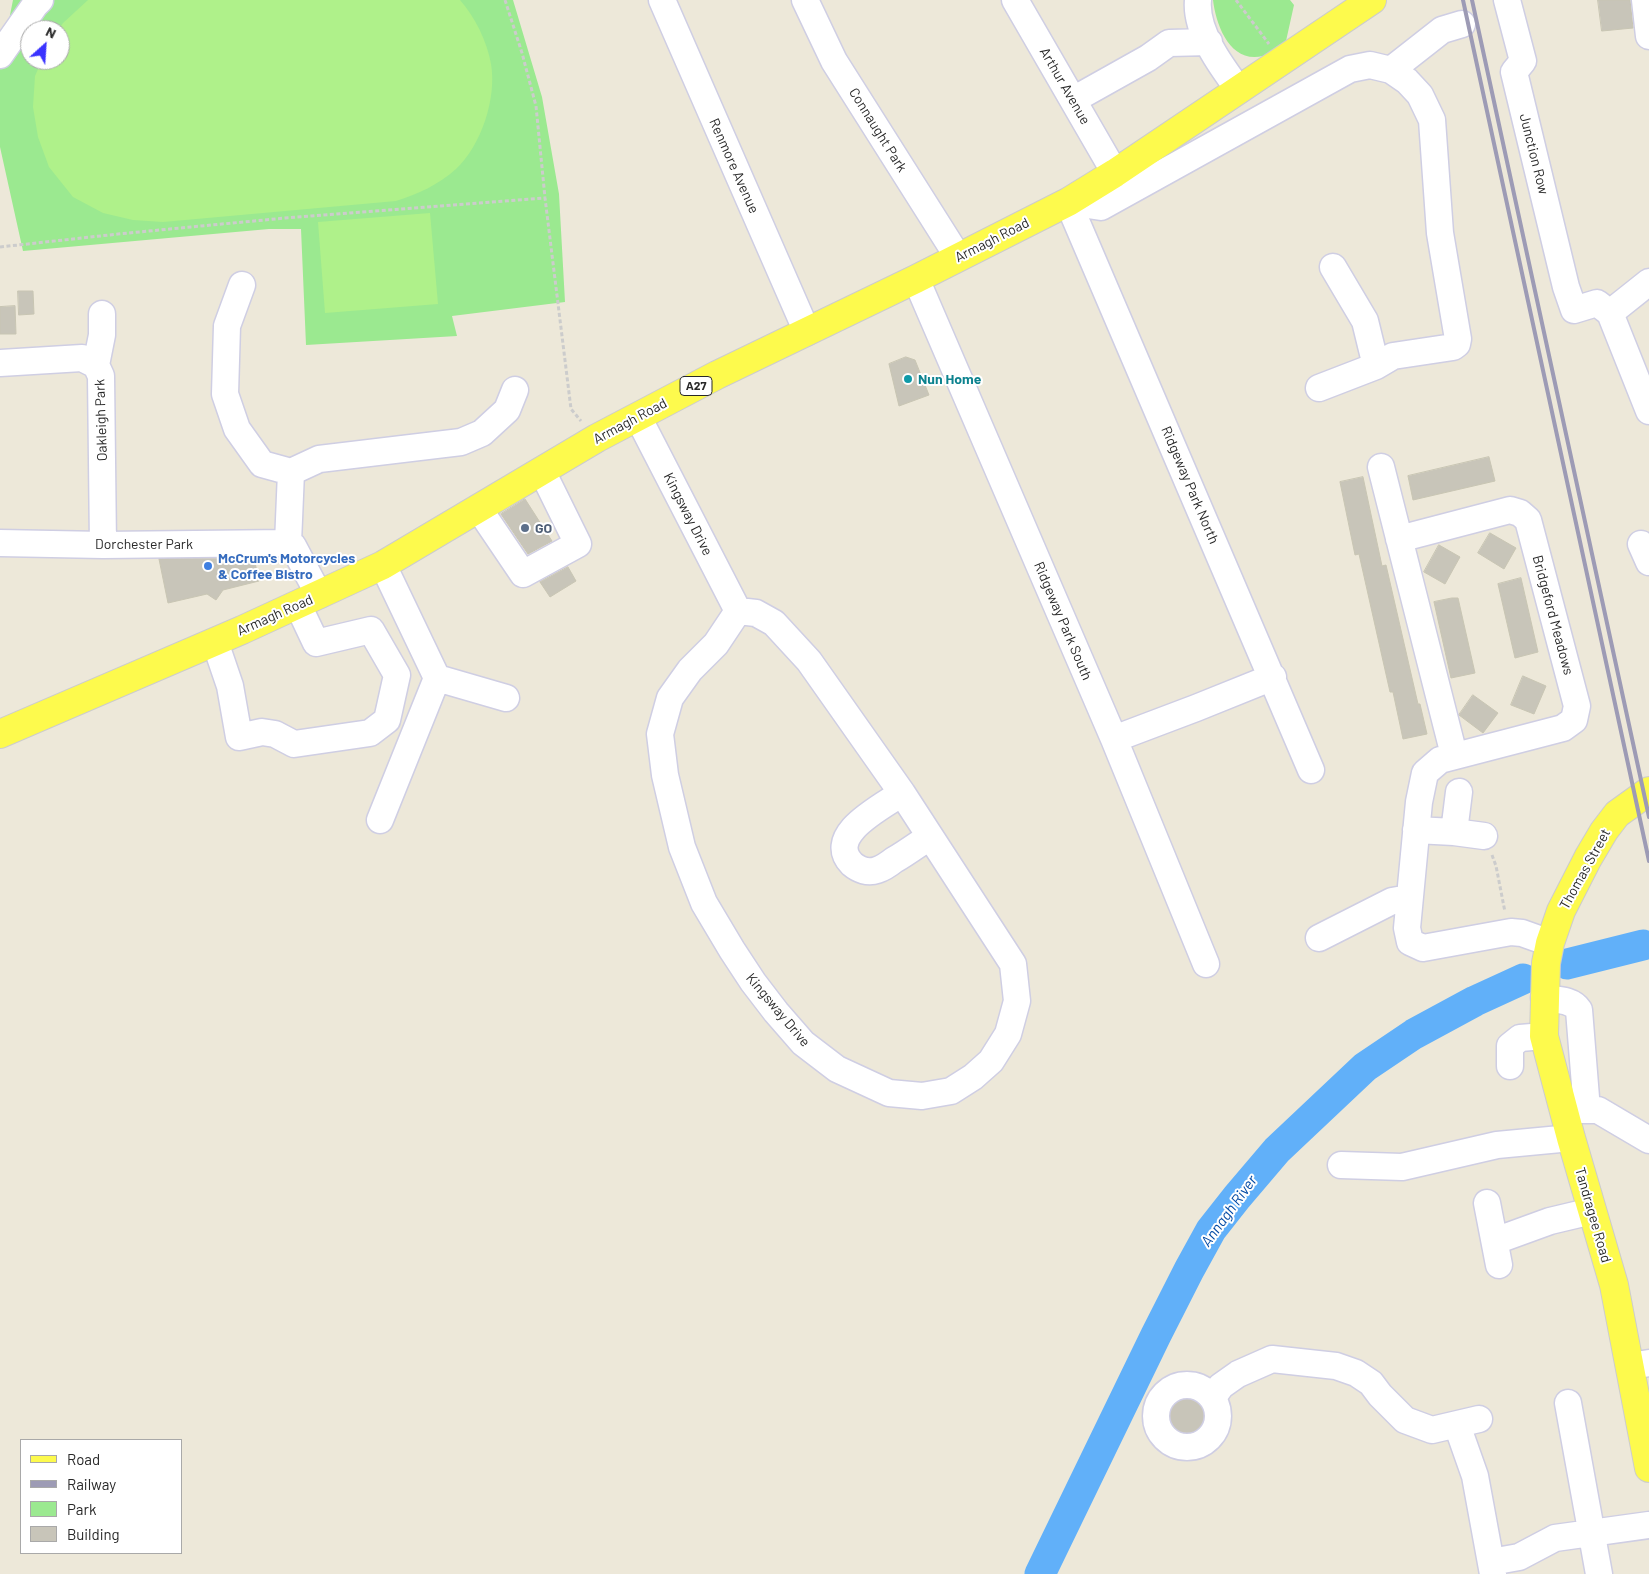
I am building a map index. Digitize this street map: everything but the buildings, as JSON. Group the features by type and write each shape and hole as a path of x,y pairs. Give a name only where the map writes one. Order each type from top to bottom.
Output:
{"main road":[{"name":"Armagh Road","path":"0,734 215,642 383,565 597,438 717,375 916,279 1068,202 1115,173 1372,0"},
{"name":"Thomas Street","path":"1548,953 1561,911 1604,831 1617,814 1649,791"},
{"name":"Tandragee Road","path":"1548,953 1544,998 1544,1036 1575,1110 1571,1138 1614,1285 1640,1365 1649,1465"}],"street":[{"path":"0,55 40,0"},
{"name":"Renmore Avenue","path":"662,0 807,332"},
{"name":"Connaught Park","path":"805,0 834,61 958,257"},
{"name":"Arthur Avenue","path":"1015,0 1115,173"},
{"path":"1198,0 1202,30 1225,71 1239,90"},
{"name":"Junction Row","path":"1507,0 1522,61 1514,72 1566,287 1574,310 1597,303 1610,313"},
{"path":"1645,0 1649,36"},
{"path":"1391,70 1442,30 1462,24"},
{"path":"1073,100 1148,58 1169,43 1209,42"},
{"path":"1068,202 1101,207 1350,69 1370,65 1391,70 1406,81 1420,95 1432,120 1440,233 1458,339 1457,344 1453,348 1393,356 1376,366 1319,388"},
{"name":"Ridgeway Park North","path":"1068,202 1273,677 1311,770"},
{"path":"1333,267 1365,321 1376,366"},
{"name":"Ridgeway Park South","path":"916,279 1114,739 1206,964"},
{"path":"1649,282 1610,313 1649,411"},
{"path":"242,285 227,326 225,394 237,429 262,464 291,472 319,458 461,442 482,433 507,410 515,390"},
{"path":"96,365 102,335 102,314"},
{"name":"Oakleigh Park","path":"0,363 82,358 96,365 102,376 103,545"},
{"name":"Kingsway Drive","path":"638,417 738,612"},
{"path":"1381,467 1454,756"},
{"path":"479,509 523,574 578,544 542,471"},
{"path":"215,642 230,686 240,737 262,732 275,734 294,744 370,733 387,720 397,675 371,630 316,643 308,600 293,546 288,543 291,472"},
{"name":"Bridgeford Meadows","path":"1399,538 1510,510 1520,513 1528,520 1577,706 1574,720 1563,728 1440,760 1425,773 1419,802 1407,928 1410,942 1422,948 1511,932 1522,933 1548,953"},
{"name":"Dorchester Park","path":"0,542 103,545 288,543"},
{"path":"383,565 438,678 506,698"},
{"name":"Kingsway Drive","path":"738,612 756,613 774,623 809,661 902,793 1013,964 1017,1002 1008,1034 991,1061 973,1077 951,1091 922,1096 889,1093 837,1070 803,1043 753,982 704,903 682,847 665,775 660,734 670,698 690,670 716,644 738,612"},
{"path":"1114,739 1273,677"},
{"path":"380,820 438,678"},
{"path":"1454,832 1458,792"},
{"path":"902,793 855,826 847,836 845,847 847,858 864,871 879,870 929,837"},
{"path":"1416,830 1484,836"},
{"path":"1330,941 1392,901 1409,898"},
{"path":"1544,998 1569,1002 1579,1010 1575,1110 1598,1110 1649,1140"},
{"path":"1510,1066 1510,1046 1520,1038 1544,1036"},
{"path":"1341,1165 1402,1167 1497,1145 1571,1138"},
{"path":"1488,1203 1497,1253 1550,1221 1592,1211"},
{"path":"1213,1397 1221,1386 1238,1374 1272,1359 1336,1366 1356,1374 1371,1383 1405,1420 1432,1430 1468,1422 1475,1476 1492,1568 1519,1557 1555,1538 1649,1525"},
{"path":"1568,1403 1599,1574"}],"path":[{"path":"505,0 536,106 571,410 597,438"},
{"path":"1236,0 1282,61"},
{"path":"0,247 285,218 546,198"},
{"path":"1484,836 1496,866 1511,932"}],"green space":[{"path":"13,0 513,0 542,97 559,194 565,302 452,316 457,336 306,345 301,229 269,229 23,251 0,147 0,46 8,25"},
{"path":"88,0 460,0 471,14 487,47 491,64 492,92 480,135 465,159 442,180 396,201 163,222 133,220 103,213 73,197 49,167 38,137 33,107 35,76 38,70 70,70 70,20 66,20"},
{"path":"1213,0 1290,0 1294,5 1286,41 1272,52 1263,56 1252,57 1242,54 1233,48 1221,31"},
{"path":"430,213 438,304 325,313 318,222"}],"waterway":[{"name":"Annagh River","path":"1567,964 1643,945"},
{"name":"Annagh River","path":"1040,1574 1189,1270 1211,1230 1237,1197 1277,1150 1365,1067 1414,1034 1475,1001 1523,979"}],"railway":[{"path":"1463,0 1649,861"},
{"path":"1472,0 1649,817"}],"place":[{"name":"Nun Home","path":"908,379"},
{"name":"GO","path":"525,528"},
{"name":"McCrum's Motorcycles & Coffee Bistro","path":"208,566"}]}
